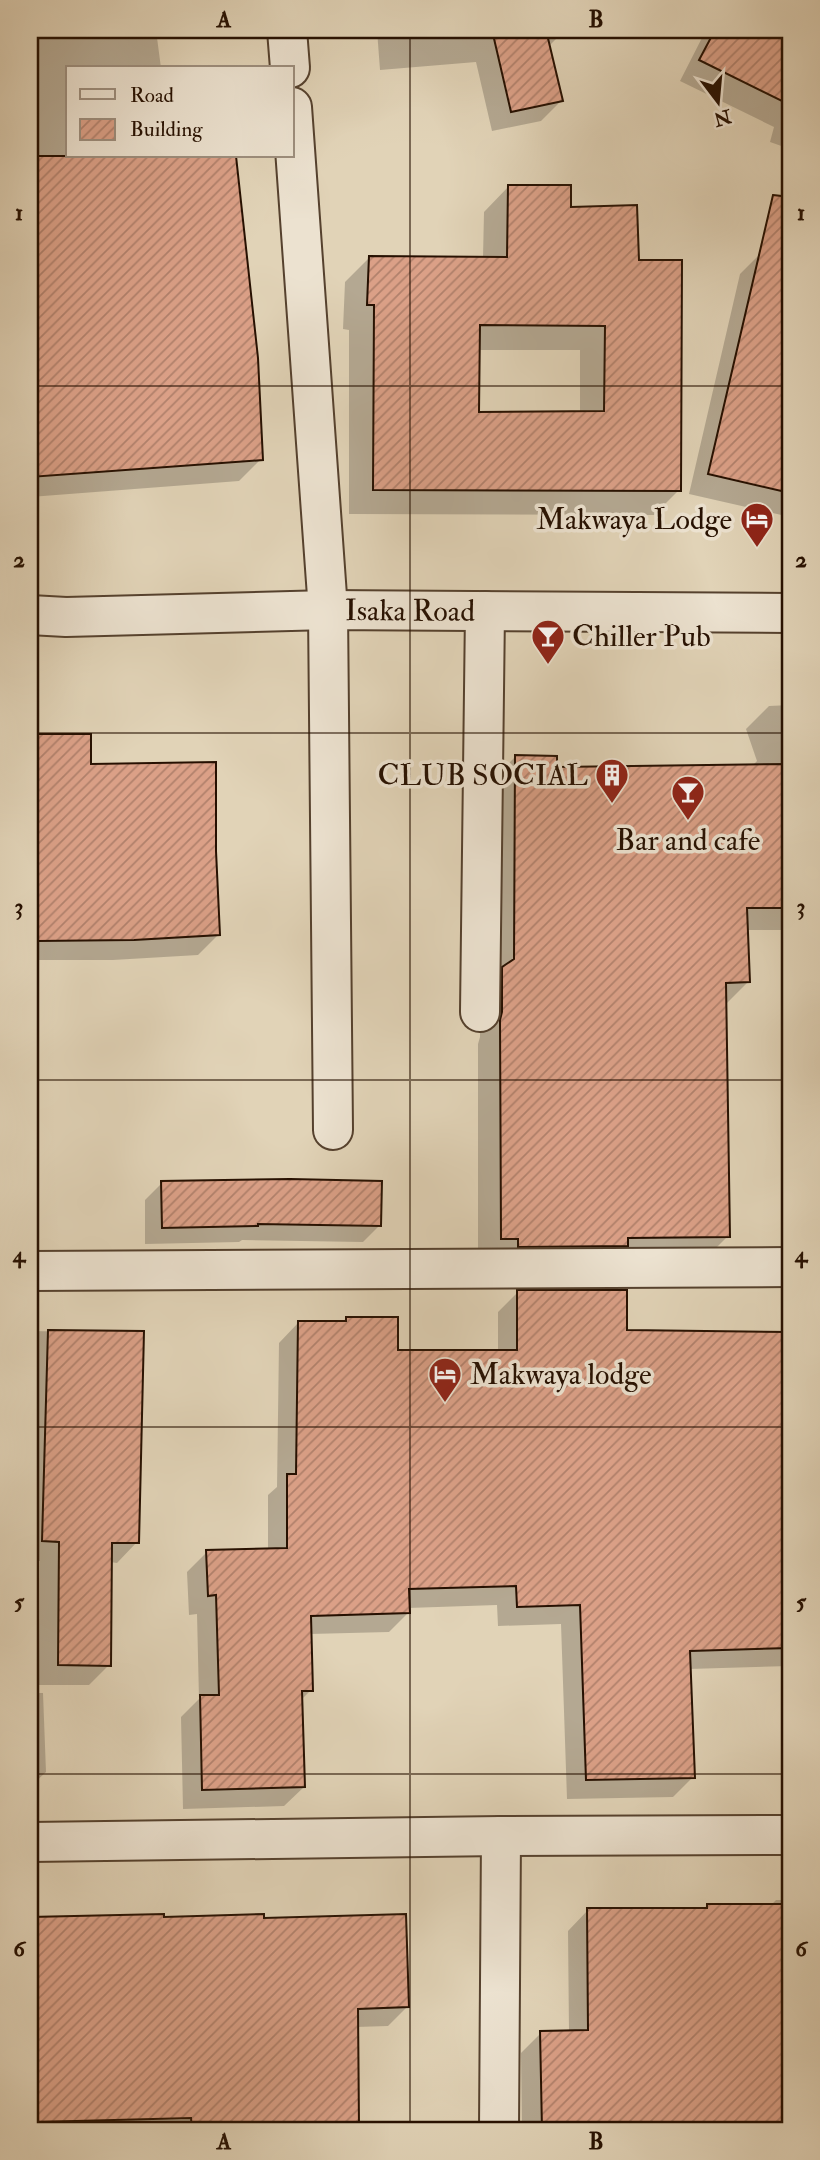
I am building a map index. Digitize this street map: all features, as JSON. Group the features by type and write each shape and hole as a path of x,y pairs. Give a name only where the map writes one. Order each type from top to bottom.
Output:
{"street":[{"path":"287,30 290,66"},
{"path":"294,135 328,610 333,1130"},
{"name":"Isaka Road","path":"30,615 66,617 328,610 790,613"},
{"path":"480,1012 485,611"},
{"path":"30,1270 790,1267"},
{"path":"30,1842 790,1835"},
{"path":"499,2130 501,1836"}],"building":[{"path":"492,30 546,30 563,101 511,112"},
{"path":"715,30 790,30 790,105 699,60"},
{"path":"30,156 236,158 258,358 263,460 30,477"},
{"path":"508,185 571,185 571,207 637,205 639,260 682,260 681,491 373,490 374,305 367,305 369,256 507,257","holes":["480,325 605,326 604,411 479,412"]},
{"path":"773,195 790,197 790,493 708,474"},
{"path":"30,734 91,734 91,764 216,762 220,935 134,940 37,941 36,776 30,776"},
{"path":"515,755 557,756 557,767 790,764 790,908 747,908 750,982 726,983 730,1237 628,1238 628,1246 518,1247 518,1239 501,1239 500,1020 502,967 514,959"},
{"path":"161,1181 382,1181 381,1226 258,1224 162,1228"},
{"path":"517,1290 627,1290 627,1330 790,1332 790,1648 690,1651 695,1778 586,1780 580,1605 517,1607 516,1586 409,1589 410,1613 311,1616 313,1691 302,1691 305,1787 202,1790 200,1695 219,1695 216,1595 208,1596 206,1550 287,1548 287,1474 296,1474 298,1321 398,1317 398,1350 517,1350"},
{"path":"48,1330 144,1331 139,1543 112,1543 111,1666 58,1665 59,1542 42,1541"},
{"path":"707,1904 790,1904 790,2127 542,2130 540,2031 588,2030 587,1908 707,1908"},
{"path":"164,1914 164,1917 264,1914 264,1918 406,1914 409,2007 358,2009 359,2126 192,2130 191,2118 37,2122 34,2010 30,2010 30,1917"}],"place":[{"name":"Makwaya Lodge","path":"757,549"},
{"name":"Chiller Pub","path":"548,666"},
{"name":"CLUB SOCIAL","path":"612,805"},
{"name":"Bar and cafe","path":"688,822"},
{"name":"Makwaya lodge","path":"445,1404"}]}
